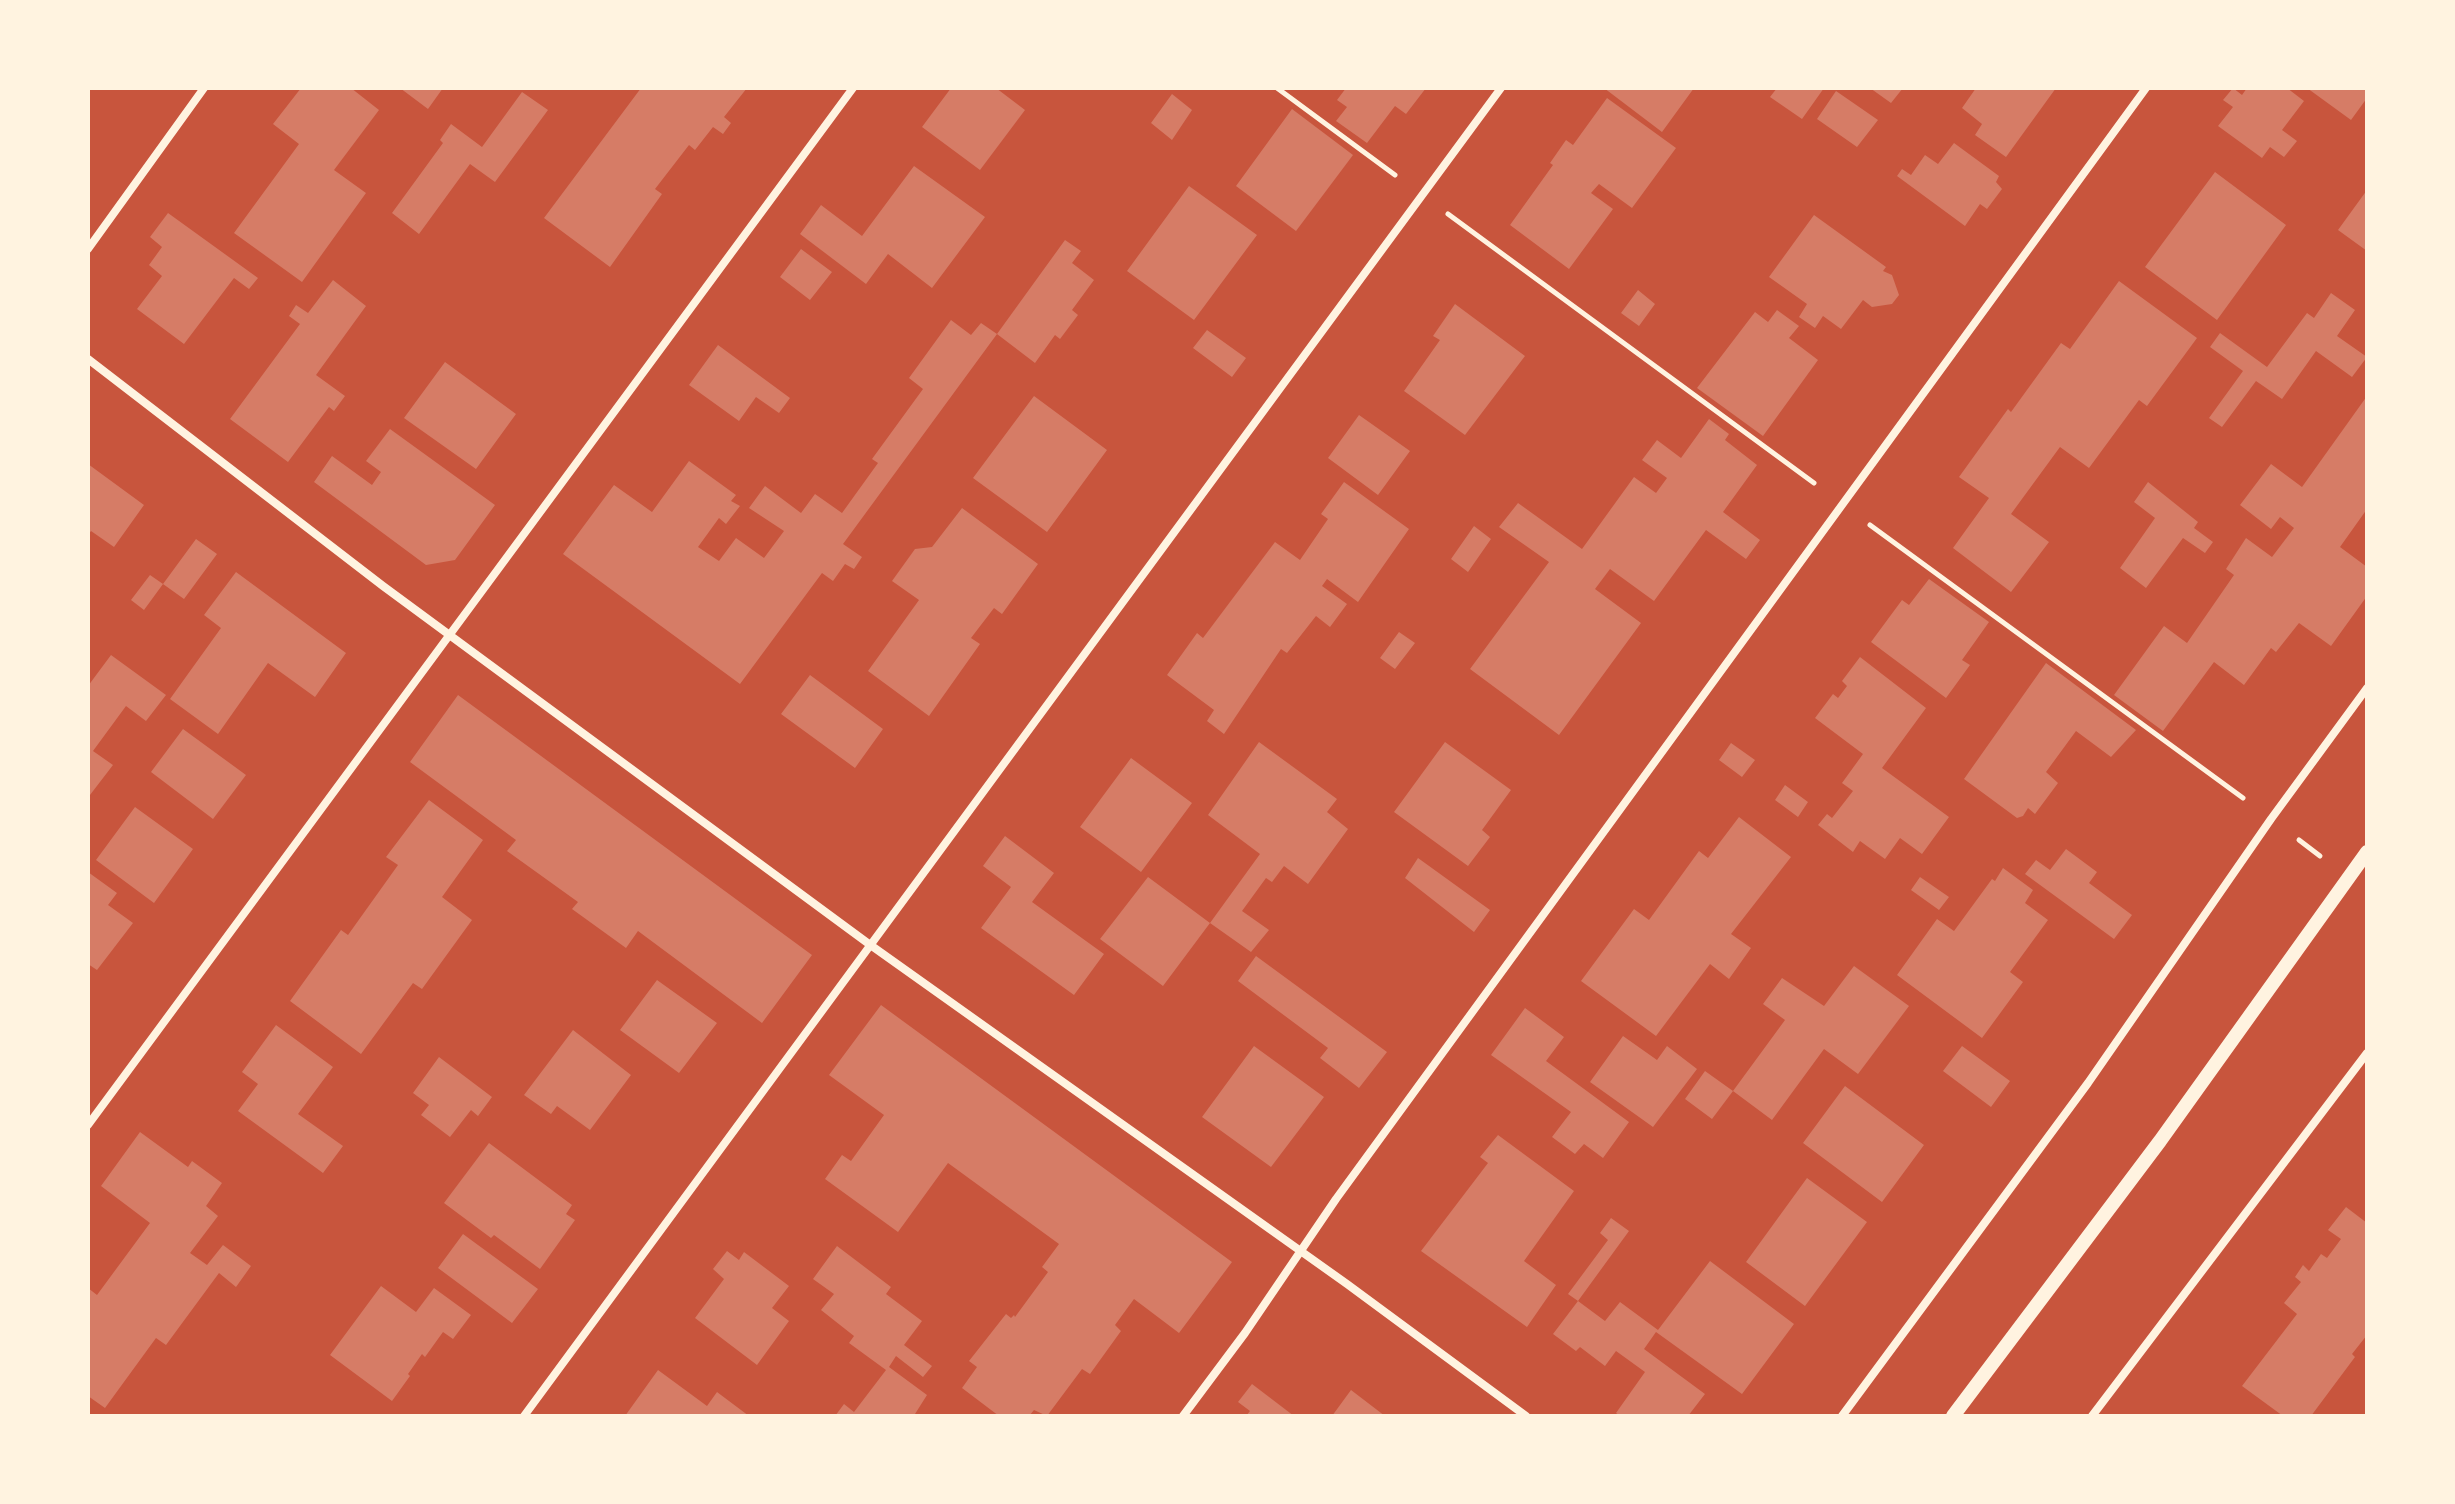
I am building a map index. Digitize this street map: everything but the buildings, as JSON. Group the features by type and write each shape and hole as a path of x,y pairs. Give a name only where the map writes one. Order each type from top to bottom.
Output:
{"street":[{"path":"88,249 204,88"},
{"path":"88,1125 853,88"},
{"path":"524,1416 1501,88"},
{"path":"1183,1416 1626,800 2146,88"},
{"path":"88,359 449,634 869,944 1526,1416"},
{"path":"1842,1416 2088,1083 2271,819 2367,688"},
{"path":"1953,1416 2160,1141 2367,852"},
{"path":"2092,1416 2367,1053"}]}
